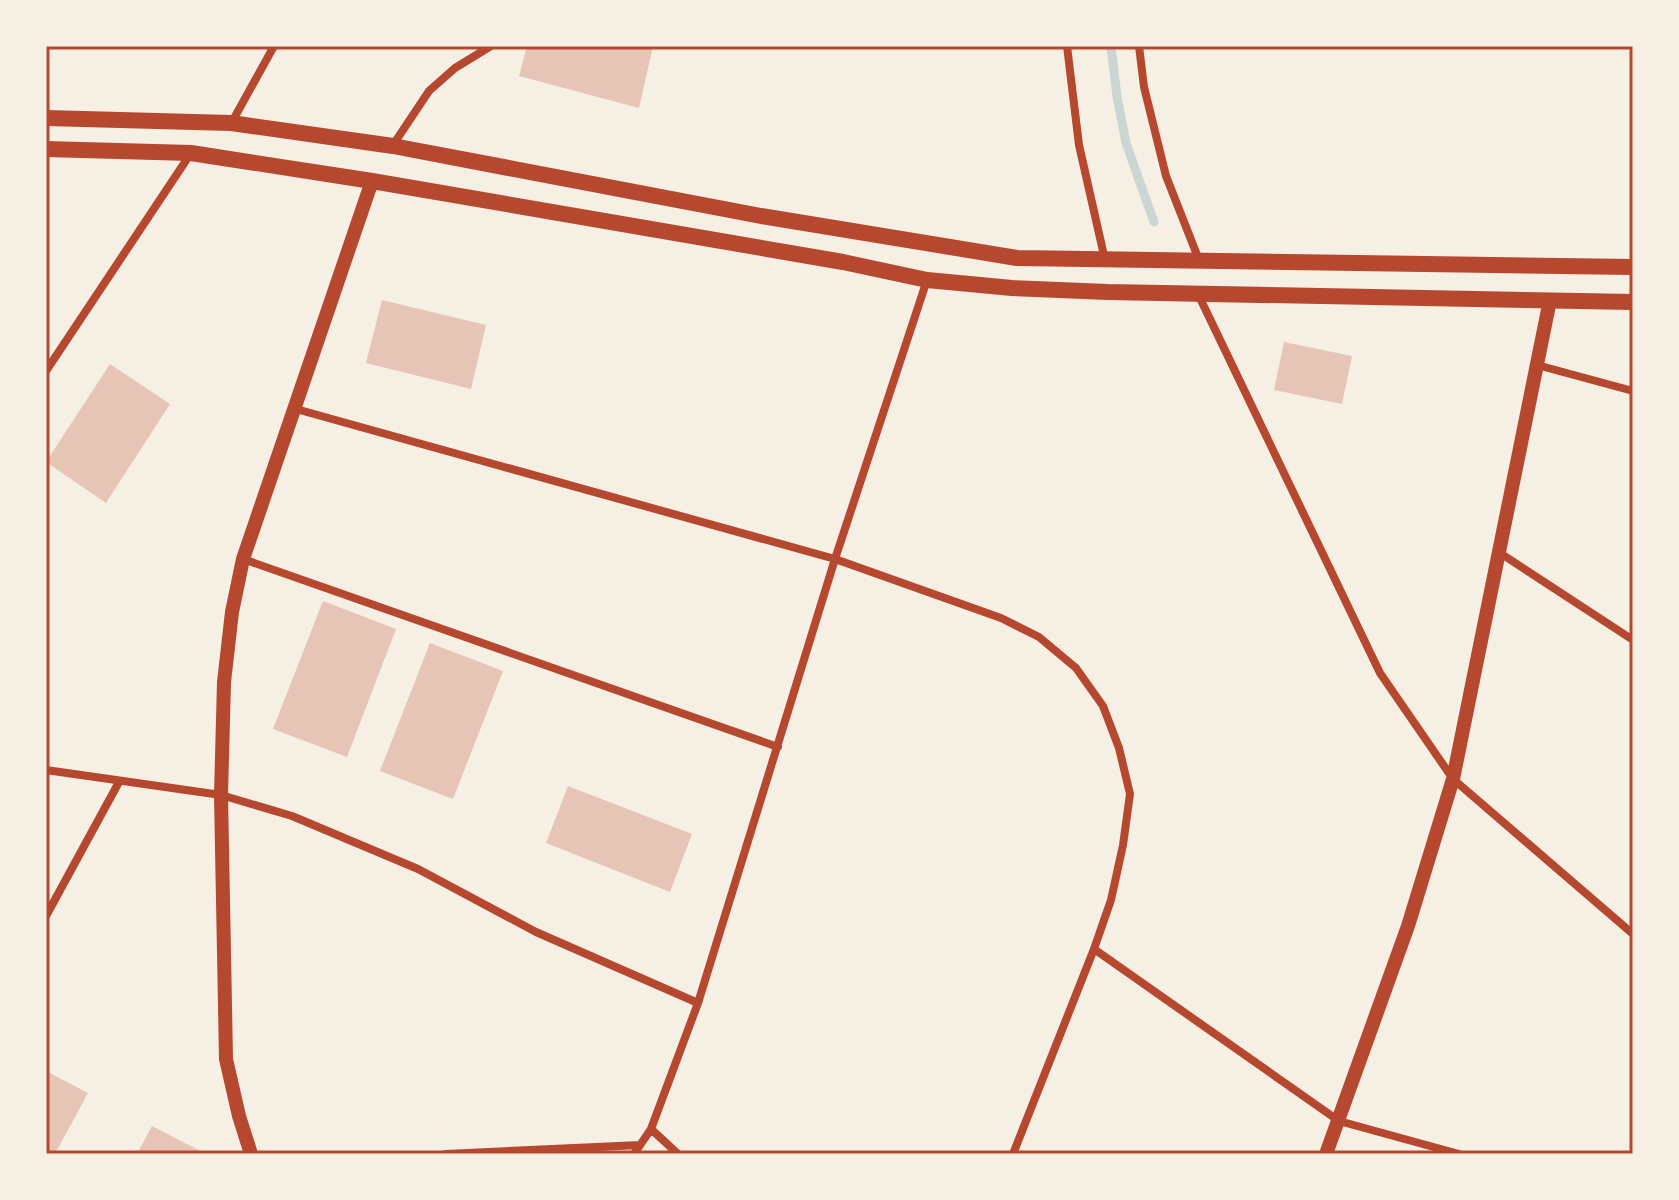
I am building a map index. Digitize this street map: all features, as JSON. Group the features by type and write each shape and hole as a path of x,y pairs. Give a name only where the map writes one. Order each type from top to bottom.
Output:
{"main road":[{"path":"46,118 231,123 393,146 939,247 1017,258 1633,267"},
{"path":"46,149 191,153 828,259 927,280 1012,288 1198,294 1633,302"}],"street":[{"path":"231,123 274,46"},
{"path":"393,146 429,91 455,68 491,46"},
{"path":"1067,46 1079,145 1105,260"},
{"path":"1139,46 1144,87 1166,176 1200,261"},
{"path":"46,371 191,153"},
{"path":"251,1154 226,1059 220,742 232,612 243,559 372,181"},
{"path":"634,1154 651,1129 698,1003 835,559 927,280"},
{"path":"1198,294 1380,673 1453,779 1633,934"},
{"path":"1326,1154 1408,926 1453,779 1550,300"},
{"path":"1537,365 1633,391"},
{"path":"296,409 835,559 1001,618 1039,637 1076,668 1103,706 1119,748 1130,794 1114,886 1094,949 1013,1154"},
{"path":"1500,553 1633,640"},
{"path":"243,559 778,747"},
{"path":"46,770 221,795 292,816 418,869 536,932 698,1003"},
{"path":"46,916 119,782"},
{"path":"1094,949 1339,1121 1459,1154"},
{"path":"651,1129 678,1154"},
{"path":"446,1154 640,1145"}],"building":[{"path":"527,46 653,46 639,108 519,76"},
{"path":"382,300 486,325 471,389 366,363"},
{"path":"1284,342 1352,356 1342,404 1274,390"},
{"path":"110,364 170,404 106,503 46,462"},
{"path":"323,601 396,629 347,757 273,729"},
{"path":"430,643 503,671 453,799 380,771"},
{"path":"568,786 692,834 670,892 546,843"},
{"path":"46,1071 88,1093 55,1154 46,1154"},
{"path":"152,1126 206,1154 137,1154"}],"waterway":[{"path":"1111,46 1126,143 1154,222"}]}
